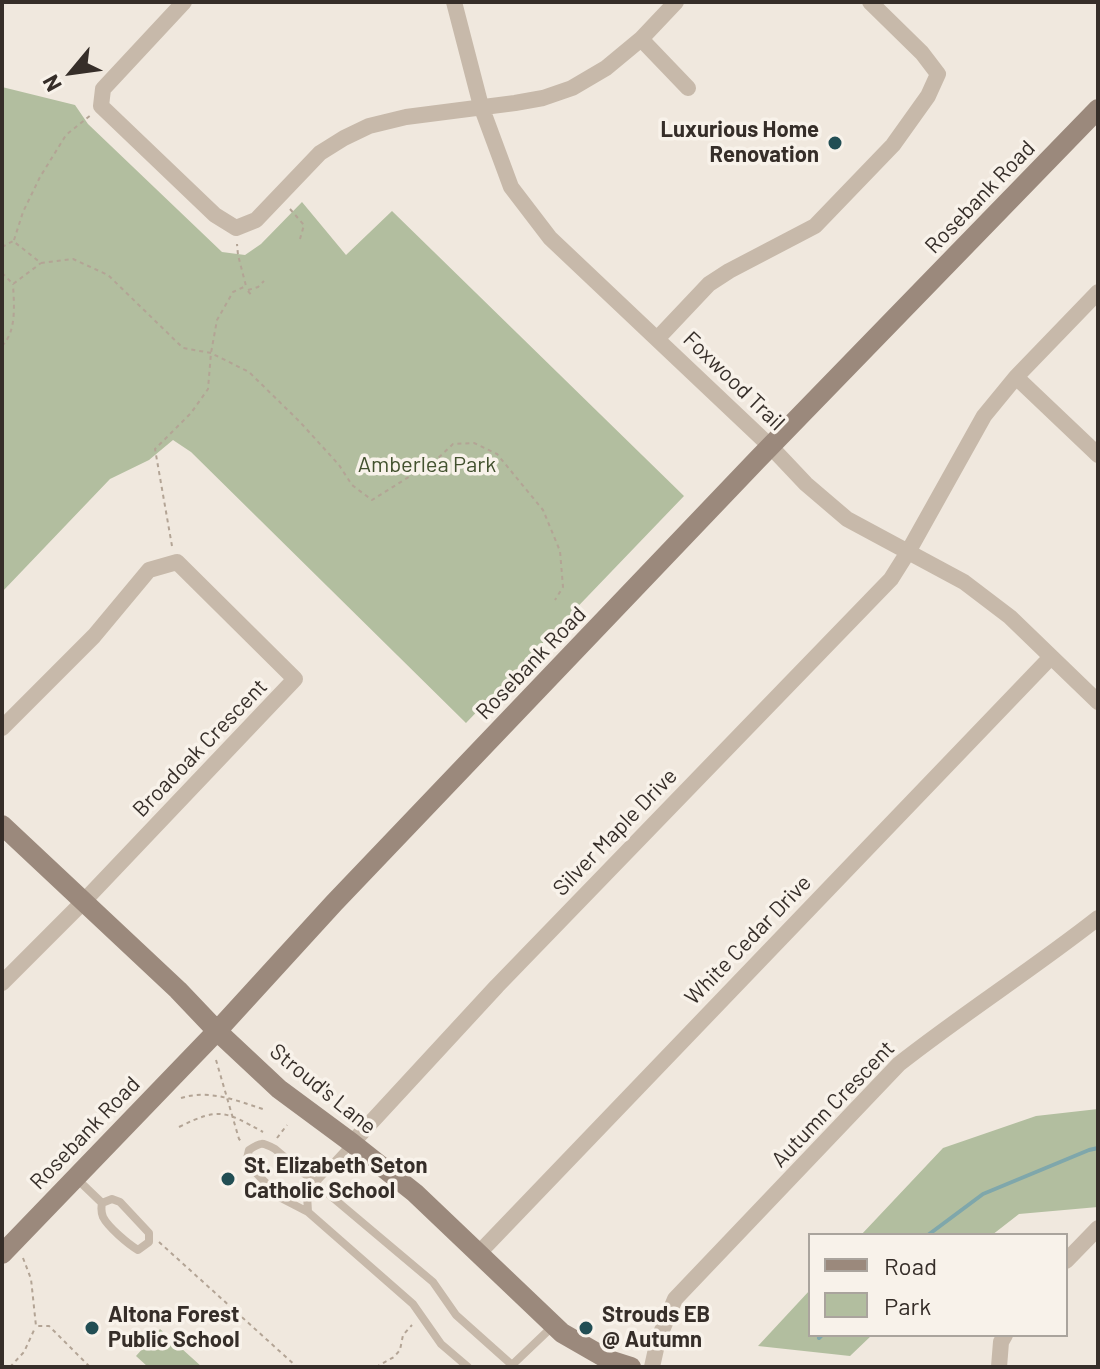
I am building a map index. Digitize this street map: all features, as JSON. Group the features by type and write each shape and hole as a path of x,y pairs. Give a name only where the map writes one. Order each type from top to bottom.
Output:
{"street":[{"path":"184,2 103,89 101,106 215,215 236,228 256,220 320,153 344,138 369,126 406,117 515,103 572,88 606,68 641,39 676,2"},
{"name":"Foxwood Trail","path":"454,2 481,106 511,187 550,238 771,447 806,484 847,519 964,582 1010,617 1098,702"},
{"path":"657,339 709,284 815,226 893,145 928,96 938,74 922,53 870,2"},
{"path":"641,39 688,88"},
{"name":"Rosebank Road","path":"9,1247 217,1031 334,903 1098,109"},
{"path":"908,552 984,416 1016,377 1098,292"},
{"path":"1016,377 1098,455"},
{"name":"Silver Maple Drive","path":"352,1143 497,986 891,579 908,552"},
{"path":"2,728 94,636 149,570 177,562"},
{"name":"Broadoak Crescent","path":"84,901 295,679 177,562"},
{"name":"White Cedar Drive","path":"478,1254 1050,658"},
{"name":"Stroud's Lane","path":"2,825 279,1089 415,1193 562,1333 609,1360 631,1367"},
{"path":"2,983 84,901"},
{"name":"Autumn Crescent","path":"652,1367 658,1340 675,1299 899,1064 1098,918"},
{"path":"1068,1259 1098,1228"},
{"path":"999,1367 1004,1337"}],"lane":[{"path":"468,1367 441,1344 413,1304 308,1212 281,1198 246,1163 249,1150 264,1143 275,1149 433,1282 456,1315 511,1366 554,1325"},
{"path":"308,1212 307,1195 314,1184 352,1143"},
{"path":"76,1178 102,1203"},
{"path":"112,1199 120,1202 149,1233 149,1242 145,1247 138,1250 129,1245 104,1219 102,1203 112,1199"}],"path":[{"path":"2,247 13,241 40,177 66,135 101,106"},
{"path":"290,209 304,225 300,239"},
{"path":"236,228 238,255 247,288 253,297"},
{"path":"13,241 41,263"},
{"path":"13,284 41,263 73,259 108,275 183,348 211,353 249,372 300,422 339,465 352,485 372,500 436,460 453,444 474,443 497,454 543,510 560,551 563,587 555,600"},
{"path":"2,273 13,284 13,319 8,340 2,346"},
{"path":"177,562 169,535 155,449 191,413 208,389 217,320 233,292 258,287 264,281"},
{"path":"216,1060 239,1139 249,1150"},
{"path":"181,1098 196,1093 216,1095 266,1110"},
{"path":"179,1127 205,1115 232,1116 267,1135"},
{"path":"275,1141 287,1125"},
{"path":"149,1233 297,1367"},
{"path":"9,1247 31,1279 36,1326 24,1352 10,1367"},
{"path":"376,1367 400,1350 403,1335 420,1314"},
{"path":"36,1326 49,1326 90,1367"}],"green space":[{"name":"Amberlea Park","path":"2,87 75,105 88,124 222,252 245,255 261,244 302,202 346,255 392,211 684,496 466,723 191,452 173,440 149,460 110,479 2,592"},
{"path":"1098,1109 1098,1207 1019,1214 995,1233 863,1233 943,1148 1036,1116"},
{"path":"808,1292 808,1337 870,1337 850,1356 758,1346"},
{"path":"160,1329 202,1367 148,1367 136,1356"}],"waterway":[{"path":"931,1233 983,1194 1098,1148"}],"place":[{"name":"Luxurious Home Renovation","path":"835,143"},
{"name":"St. Elizabeth Seton Catholic School","path":"228,1179"},
{"name":"Altona Forest Public School","path":"92,1328"},
{"name":"Strouds EB @ Autumn","path":"586,1328"}]}
